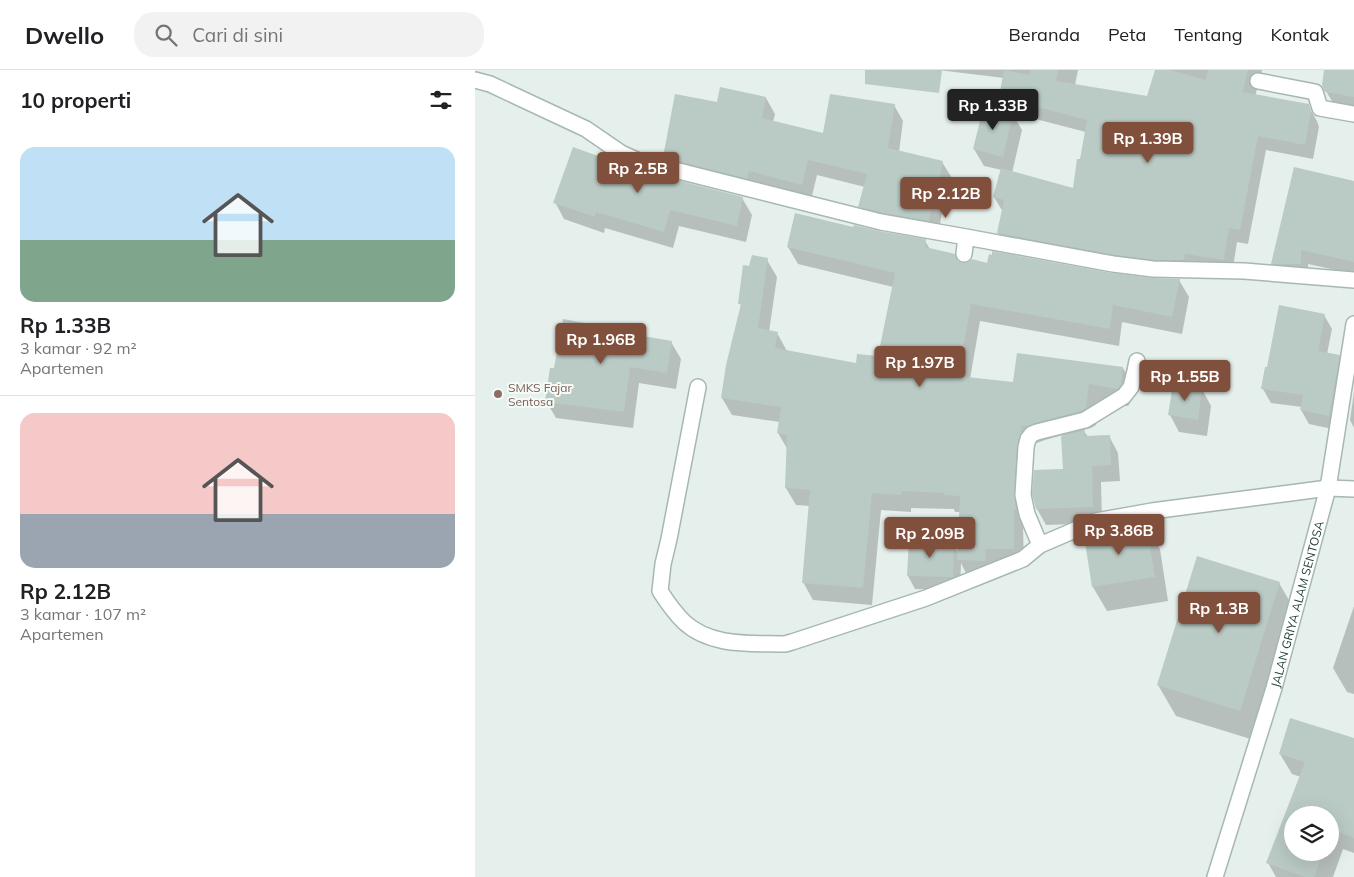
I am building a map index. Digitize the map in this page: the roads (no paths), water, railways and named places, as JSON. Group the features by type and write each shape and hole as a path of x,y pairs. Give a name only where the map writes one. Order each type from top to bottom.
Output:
{"street":[{"path":"475,80 490,84 586,129 621,153 639,162 881,222 1103,262 1153,269 1245,271 1354,280"},
{"path":"1258,81 1315,92 1320,108 1354,114"},
{"path":"964,254 967,237"},
{"name":"JALAN GRIYA ALAM SENTOSA","path":"1215,877 1274,688 1328,488 1354,324"},
{"path":"1040,545 1027,514 1023,495 1028,439 1037,432 1085,420 1124,396 1131,387 1137,361"},
{"path":"698,387 663,564 660,591 685,623 705,636 733,642 785,644 926,598 1023,559 1040,545 1096,522 1152,511 1328,488 1354,489"}],"place":[{"name":"SMKS Fajar Sentosa","path":"498,394"}]}
